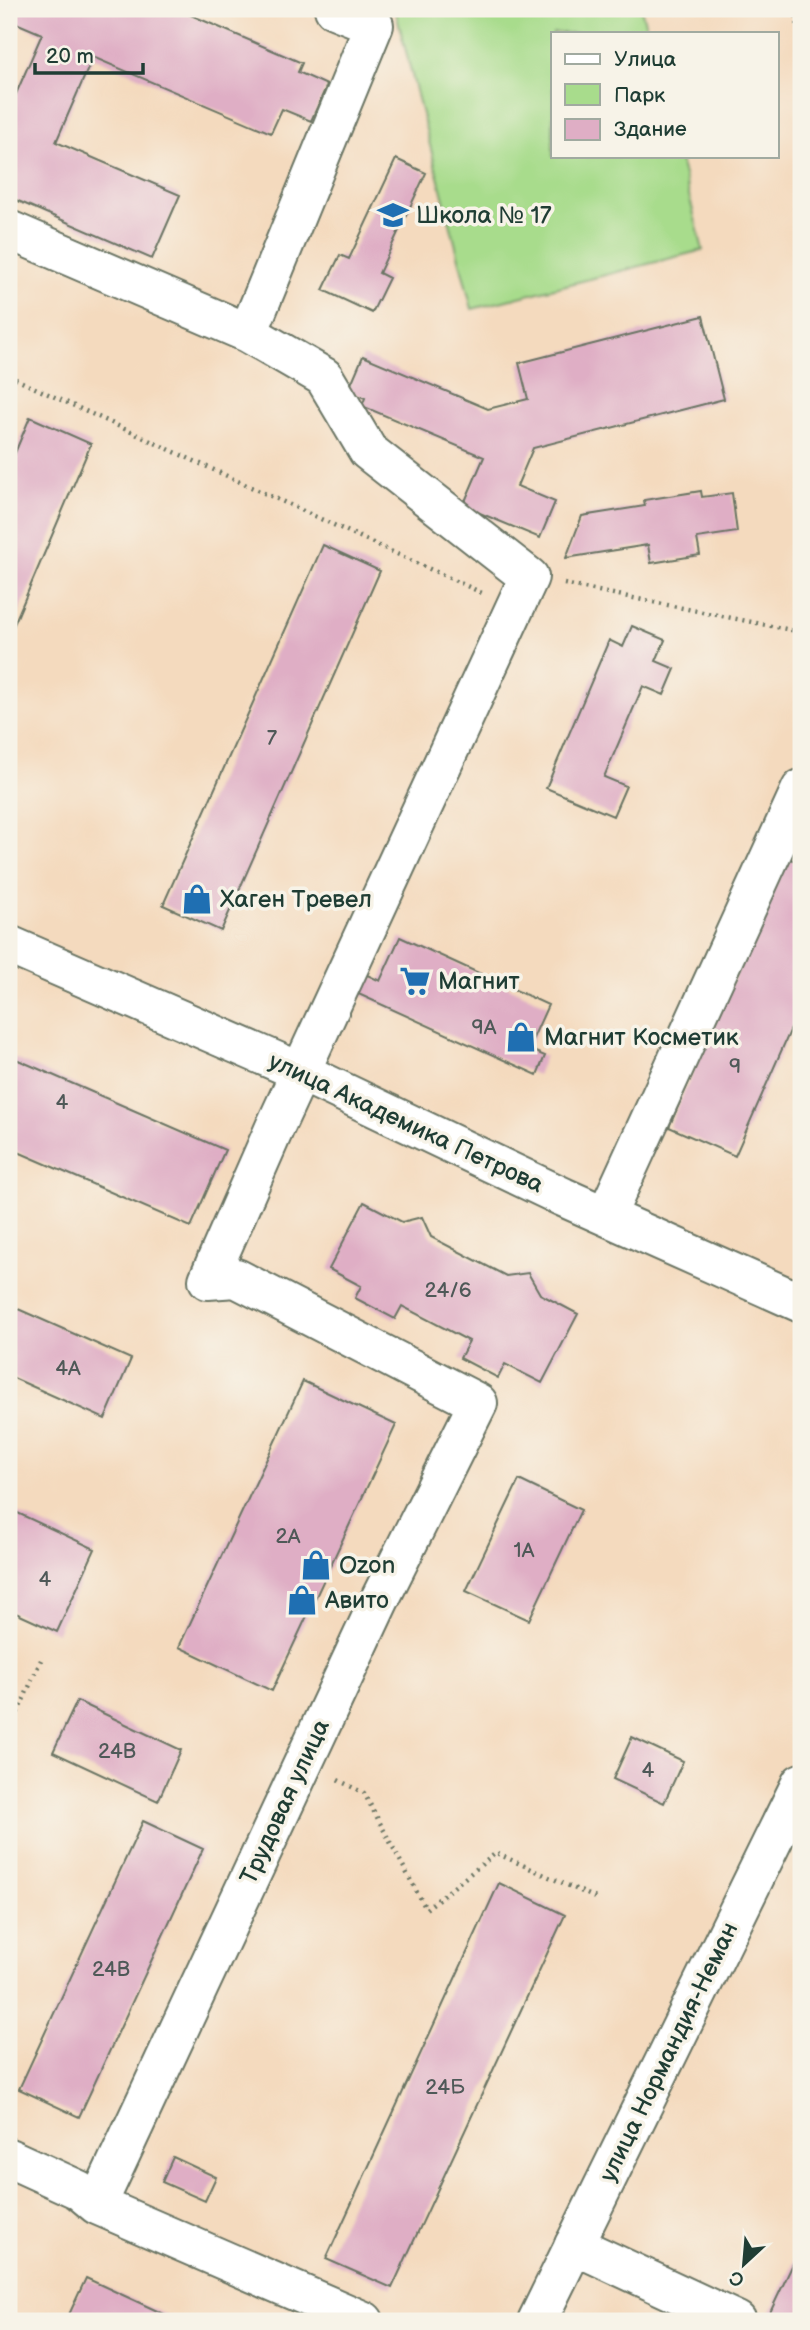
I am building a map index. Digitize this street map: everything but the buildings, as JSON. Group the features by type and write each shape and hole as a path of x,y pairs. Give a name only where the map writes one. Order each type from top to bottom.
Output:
{"street":[{"path":"248,333 374,25 334,9"},
{"path":"9,230 248,333 324,377 368,451 522,592 300,1072"},
{"path":"606,1216 801,789"},
{"name":"улица Академика Петрова","path":"9,945 300,1072 606,1216 801,1303"},
{"name":"Трудовая улица","path":"97,2204 379,1601 478,1403 236,1278 208,1280 300,1072"},
{"name":"улица Нормандия-Неман","path":"537,2321 801,1783"},
{"path":"9,2158 79,2190 97,2204 364,2321"},
{"path":"574,2245 737,2321"}],"path":[{"path":"794,9 801,47"},
{"path":"9,376 522,592 801,632"},
{"path":"9,1732 41,1660"},
{"path":"303,1763 364,1793 426,1909 496,1853 598,1899"}],"green space":[{"path":"395,9 641,9 648,32 551,32 551,158 680,158 703,250 472,309"}],"place":[{"name":"Школа № 17","path":"393,215"},
{"name":"Хаген Тревел","path":"197,899"},
{"name":"Магнит","path":"415,981"},
{"name":"Магнит Косметик","path":"521,1037"},
{"name":"Ozon","path":"316,1565"},
{"name":"Авито","path":"302,1600"}]}
